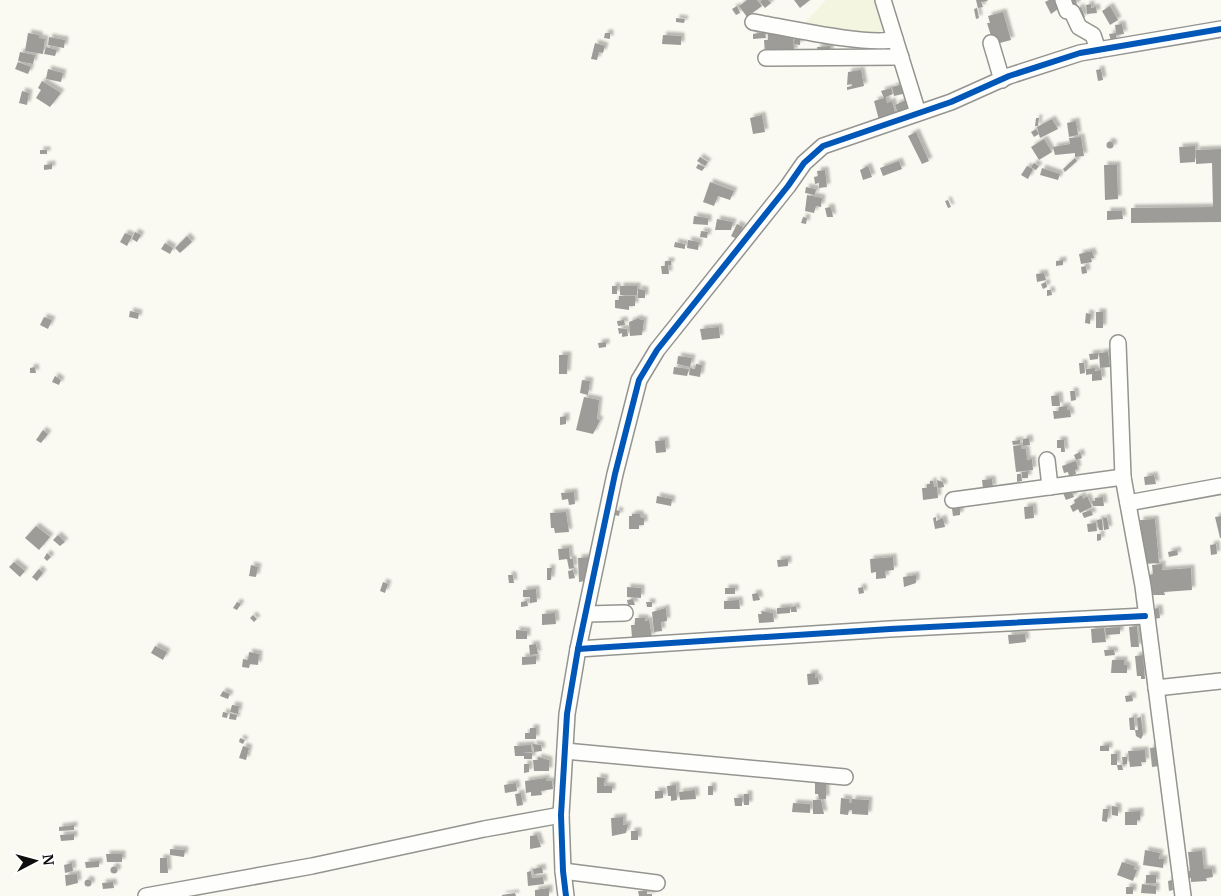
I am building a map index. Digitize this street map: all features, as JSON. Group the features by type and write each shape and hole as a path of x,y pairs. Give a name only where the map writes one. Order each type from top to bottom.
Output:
{"street":[{"path":"883,0 918,113"},
{"path":"1064,0 1068,10 1072,12 1080,27 1092,35 1098,50"},
{"path":"753,22 864,40 886,42 895,39"},
{"path":"566,896 562,871 561,815 567,714 578,649 630,409 639,380 657,350 788,186 804,163 824,146 1080,53 1221,29"},
{"path":"991,43 1002,80"},
{"path":"766,58 901,58"},
{"path":"1118,343 1123,477 1143,586 1145,616 1183,896"},
{"path":"1047,460 1050,487"},
{"path":"953,500 1123,477"},
{"path":"1128,503 1221,486"},
{"path":"587,614 626,613"},
{"path":"578,649 890,629 1145,616"},
{"path":"1156,688 1221,681"},
{"path":"565,752 845,777"},
{"path":"146,896 312,866 474,831 561,815"},
{"path":"562,871 657,882"}],"green space":[{"path":"826,0 877,0 890,36 802,26"}],"building":[{"path":"747,0 757,0 762,6 747,17 739,6"},
{"path":"768,0 771,3 765,8 760,2"},
{"path":"794,0 810,0 800,8"},
{"path":"976,0 988,1 981,2 983,7 978,8"},
{"path":"1058,0 1062,6 1051,14 1045,2"},
{"path":"1068,0 1076,0 1077,5 1070,7"},
{"path":"1091,4 1091,8 1096,7 1097,13 1087,14 1086,5"},
{"path":"737,6 740,13 736,15 732,9"},
{"path":"1110,6 1118,20 1110,25 1102,11"},
{"path":"1081,7 1085,17 1079,19 1076,9"},
{"path":"977,8 979,18 976,19 974,9"},
{"path":"1003,12 1011,40 996,44 994,35 991,36 987,23 990,23 988,16"},
{"path":"676,18 685,19 684,23 676,22"},
{"path":"1122,24 1124,34 1116,35 1117,40 1111,41 1109,34 1116,33 1115,25"},
{"path":"793,31 794,52 765,54 764,40 768,40 768,33"},
{"path":"765,32 766,38 753,39 753,34"},
{"path":"28,33 39,35 39,38 45,39 43,54 25,51"},
{"path":"605,33 610,33 610,39 604,38"},
{"path":"795,33 801,33 800,45 794,44"},
{"path":"663,35 681,36 681,45 662,44"},
{"path":"49,37 65,40 64,48 48,45"},
{"path":"595,43 605,46 603,53 599,52 597,60 591,59"},
{"path":"830,46 830,53 818,54 817,47"},
{"path":"46,47 57,50 55,56 44,54"},
{"path":"20,52 35,55 33,64 18,61"},
{"path":"18,62 31,67 28,74 15,69"},
{"path":"48,69 63,73 61,82 46,79"},
{"path":"1101,69 1103,80 1098,81 1096,70"},
{"path":"861,70 864,86 847,90 847,87 852,86 852,84 847,85 848,72"},
{"path":"42,81 61,93 50,107 36,98 41,90 38,88"},
{"path":"904,84 907,93 894,96 892,87"},
{"path":"891,88 893,94 886,97 887,103 892,101 896,116 879,120 874,101 884,98 881,91"},
{"path":"22,91 29,93 27,105 19,103"},
{"path":"908,99 912,111 899,116 895,105"},
{"path":"762,115 765,132 753,134 750,118"},
{"path":"1036,118 1039,118 1038,126 1035,126"},
{"path":"1052,119 1058,129 1040,138 1037,127"},
{"path":"1076,121 1078,135 1069,137 1067,123"},
{"path":"1036,129 1039,134 1034,137 1031,132"},
{"path":"916,132 929,161 922,164 908,136"},
{"path":"1081,137 1084,156 1075,157 1075,153 1055,155 1053,147 1070,144 1069,138"},
{"path":"1044,139 1052,152 1039,160 1031,147"},
{"path":"1110,141 1114,145 1110,149 1106,145"},
{"path":"1195,146 1195,162 1180,163 1179,147"},
{"path":"1221,149 1221,222 1131,223 1131,208 1213,207 1212,163 1196,164 1196,150"},
{"path":"40,150 47,150 47,154 40,154"},
{"path":"700,157 708,162 705,166 697,161"},
{"path":"1075,158 1077,161 1065,172 1063,169"},
{"path":"899,161 902,169 883,176 880,168"},
{"path":"1034,163 1039,166 1036,170 1031,167"},
{"path":"52,164 52,169 44,170 44,165"},
{"path":"698,164 705,167 702,171 696,168"},
{"path":"1104,165 1117,165 1118,199 1105,200"},
{"path":"868,166 872,177 863,180 860,170"},
{"path":"1027,166 1033,169 1028,179 1021,175"},
{"path":"1042,168 1060,174 1058,180 1040,175"},
{"path":"825,170 827,187 819,188 819,183 815,184 814,177 818,176 817,171"},
{"path":"710,182 734,191 730,200 718,196 714,206 703,202"},
{"path":"806,187 816,189 815,195 805,193"},
{"path":"807,195 822,198 821,207 816,206 814,213 805,211"},
{"path":"948,200 951,207 948,208 945,201"},
{"path":"831,207 833,217 827,217 825,208"},
{"path":"1107,211 1122,211 1123,219 1107,220"},
{"path":"694,216 708,218 708,225 693,224"},
{"path":"803,217 807,218 806,224 801,223"},
{"path":"717,219 733,222 731,230 715,230"},
{"path":"737,224 743,227 737,239 731,236"},
{"path":"701,231 708,232 707,238 700,237"},
{"path":"135,232 141,235 137,242 132,239"},
{"path":"125,233 132,236 127,246 120,242"},
{"path":"187,236 192,242 180,253 175,248"},
{"path":"688,240 699,242 698,250 687,248"},
{"path":"675,242 685,244 685,249 674,247"},
{"path":"165,243 173,248 170,254 161,249"},
{"path":"1092,251 1094,258 1091,258 1092,262 1081,264 1079,254"},
{"path":"1063,260 1063,265 1056,266 1056,261"},
{"path":"665,261 671,261 671,265 668,265 669,274 662,274 661,266 665,266"},
{"path":"1086,266 1087,273 1082,274 1081,267"},
{"path":"1044,273 1046,280 1037,282 1036,274"},
{"path":"1046,282 1047,287 1043,289 1041,284"},
{"path":"612,286 617,286 617,294 612,294"},
{"path":"620,286 637,286 637,295 620,295"},
{"path":"638,289 645,290 645,298 638,298"},
{"path":"1047,290 1051,290 1052,295 1047,296"},
{"path":"619,296 635,296 635,306 629,306 629,310 615,308 615,300 619,300"},
{"path":"130,311 139,313 138,319 129,317"},
{"path":"1096,312 1103,312 1103,328 1096,328"},
{"path":"1086,313 1091,314 1090,324 1085,323"},
{"path":"44,317 52,320 48,329 40,325"},
{"path":"639,318 644,320 642,335 630,336 629,322"},
{"path":"624,320 625,325 618,326 617,321"},
{"path":"719,327 720,338 702,340 700,329"},
{"path":"618,328 627,329 628,336 622,337 622,333 619,334"},
{"path":"606,342 606,347 599,348 598,343"},
{"path":"1108,352 1110,367 1100,368 1099,353"},
{"path":"1098,353 1098,359 1090,360 1089,354"},
{"path":"559,355 568,355 567,374 559,374"},
{"path":"678,356 692,358 690,367 677,364"},
{"path":"1079,363 1084,363 1085,373 1080,374"},
{"path":"696,364 702,365 700,377 689,375 690,368 695,369"},
{"path":"35,367 36,373 30,373 30,368"},
{"path":"674,367 689,369 687,376 673,374"},
{"path":"1095,368 1095,371 1101,370 1102,380 1092,381 1092,374 1086,375 1086,369"},
{"path":"55,376 61,380 59,385 52,382"},
{"path":"582,380 590,381 588,395 580,393"},
{"path":"1070,391 1075,391 1076,400 1071,401"},
{"path":"1059,395 1060,406 1052,406 1051,396"},
{"path":"584,397 599,400 597,419 600,420 593,434 576,430"},
{"path":"1067,406 1071,417 1054,419 1053,411 1059,411 1059,407"},
{"path":"566,416 566,424 560,425 560,417"},
{"path":"43,430 48,434 41,443 36,440"},
{"path":"1029,438 1030,445 1023,446 1023,439"},
{"path":"665,440 666,452 656,453 655,441"},
{"path":"1020,440 1020,444 1013,445 1012,441"},
{"path":"1057,440 1064,440 1065,452 1061,452 1061,448 1057,448"},
{"path":"1021,445 1021,449 1026,449 1027,460 1032,459 1033,470 1016,472 1013,446"},
{"path":"1080,452 1082,458 1076,460 1074,455"},
{"path":"1076,461 1078,469 1075,470 1076,474 1069,476 1068,472 1064,473 1062,466"},
{"path":"1028,471 1028,478 1022,478 1022,472"},
{"path":"1017,474 1021,474 1022,481 1017,482"},
{"path":"1154,475 1156,484 1145,485 1144,477"},
{"path":"992,479 993,488 983,489 982,480"},
{"path":"937,480 943,482 944,487 938,488"},
{"path":"930,481 933,481 934,487 937,487 938,498 923,500 922,488 927,488 927,484 930,484"},
{"path":"1071,490 1074,497 1066,500 1063,493"},
{"path":"574,492 575,504 569,505 568,499 562,500 561,493"},
{"path":"1082,495 1083,499 1087,496 1092,507 1080,513 1078,509 1073,512 1070,506 1075,503 1074,500"},
{"path":"657,496 672,499 671,506 656,503"},
{"path":"1103,497 1104,506 1093,506 1092,501 1095,501 1095,498"},
{"path":"1033,506 1034,518 1025,519 1024,507"},
{"path":"960,508 960,515 953,516 952,509"},
{"path":"616,510 620,511 619,516 615,515"},
{"path":"1091,510 1093,515 1084,518 1082,513"},
{"path":"566,512 569,532 555,533 554,528 551,528 550,513"},
{"path":"632,514 640,514 640,517 644,518 644,525 639,525 639,529 629,529 629,516 632,516"},
{"path":"1221,516 1221,538 1220,538 1215,517"},
{"path":"936,517 936,521 943,518 945,527 935,529 933,518"},
{"path":"1103,518 1107,518 1109,529 1104,530"},
{"path":"1102,519 1103,530 1099,530 1097,520"},
{"path":"1155,519 1159,563 1144,564 1140,520"},
{"path":"1096,523 1097,531 1088,532 1087,524"},
{"path":"36,526 50,537 39,550 25,538"},
{"path":"1097,534 1101,534 1101,540 1097,541"},
{"path":"58,535 65,542 60,546 53,540"},
{"path":"1216,544 1217,554 1211,555 1210,545"},
{"path":"569,548 570,559 573,559 574,568 569,569 567,559 559,560 558,549"},
{"path":"1177,550 1178,555 1169,557 1168,552"},
{"path":"47,553 51,557 47,561 44,558"},
{"path":"589,557 590,573 585,578 585,581 579,582 578,558"},
{"path":"893,557 894,570 885,571 886,578 876,579 876,572 871,573 870,559"},
{"path":"788,559 788,566 778,567 777,560"},
{"path":"14,562 25,571 20,577 9,567"},
{"path":"1162,564 1162,570 1191,568 1192,590 1164,592 1165,595 1149,595 1148,575 1153,574 1152,565"},
{"path":"251,565 258,567 256,577 249,576"},
{"path":"547,568 552,568 551,580 547,580"},
{"path":"39,569 43,573 37,581 32,577"},
{"path":"573,570 575,578 569,579 568,571"},
{"path":"508,575 513,575 514,583 509,583"},
{"path":"916,575 916,583 904,587 903,577"},
{"path":"383,582 388,584 385,593 380,591"},
{"path":"627,587 641,588 641,598 627,597"},
{"path":"863,587 864,593 859,594 858,588"},
{"path":"725,588 735,588 735,594 725,594"},
{"path":"536,589 537,602 530,603 530,597 523,597 523,590"},
{"path":"758,593 760,600 753,601 752,594"},
{"path":"633,599 635,605 628,605 627,600"},
{"path":"739,600 740,609 724,609 724,601"},
{"path":"527,601 528,606 521,607 521,602"},
{"path":"237,602 241,604 237,610 233,608"},
{"path":"646,602 652,602 652,607 647,607"},
{"path":"796,606 797,612 791,612 791,607"},
{"path":"790,607 790,613 777,614 777,608"},
{"path":"666,608 667,621 661,622 662,631 654,632 652,612"},
{"path":"1159,608 1160,618 1154,619 1152,609"},
{"path":"761,611 773,613 774,622 759,623 758,614 762,614"},
{"path":"555,613 556,624 542,625 542,614"},
{"path":"253,615 257,619 254,622 250,618"},
{"path":"635,618 645,618 645,621 649,620 652,637 632,638 631,625 635,625"},
{"path":"1137,626 1139,647 1131,647 1129,627"},
{"path":"1120,627 1120,634 1106,635 1105,628"},
{"path":"1104,628 1106,642 1092,643 1091,629"},
{"path":"516,630 527,631 527,639 516,639"},
{"path":"1025,634 1026,642 1009,644 1008,635"},
{"path":"536,644 538,654 530,655 529,645"},
{"path":"155,646 167,652 163,660 151,653"},
{"path":"1104,650 1114,650 1115,655 1105,656"},
{"path":"249,652 259,654 258,665 250,664 249,668 242,667 243,659 248,660"},
{"path":"1143,655 1145,679 1141,679 1141,676 1137,676 1135,656"},
{"path":"536,656 536,664 522,665 522,657"},
{"path":"1112,660 1124,660 1124,665 1127,665 1127,673 1111,673"},
{"path":"815,673 815,678 818,677 819,684 808,685 807,674"},
{"path":"223,691 230,694 228,699 220,696"},
{"path":"1132,695 1133,701 1126,702 1125,696"},
{"path":"232,705 239,706 238,714 230,712"},
{"path":"223,712 228,713 227,718 222,717"},
{"path":"230,713 237,715 236,720 229,719"},
{"path":"1134,717 1135,730 1130,730 1129,718"},
{"path":"1141,717 1143,735 1141,739 1136,736 1135,730 1138,730 1137,718"},
{"path":"530,728 536,728 536,739 525,739 525,733 530,733"},
{"path":"240,738 245,740 243,744 239,742"},
{"path":"533,744 541,745 542,751 534,752"},
{"path":"531,745 532,752 523,753 532,753 532,759 524,759 524,756 515,756 514,746"},
{"path":"1109,745 1109,751 1100,751 1100,746"},
{"path":"243,746 249,748 246,760 239,758"},
{"path":"1157,747 1159,766 1152,767 1150,748"},
{"path":"1145,750 1146,762 1141,762 1142,766 1130,767 1128,751"},
{"path":"1111,754 1117,754 1117,765 1111,765"},
{"path":"538,757 549,760 549,771 534,771 533,760 538,760"},
{"path":"1122,757 1127,757 1127,764 1123,765"},
{"path":"524,764 529,764 529,772 524,773"},
{"path":"1117,765 1122,765 1123,770 1118,770"},
{"path":"597,777 605,778 604,786 612,786 612,793 597,793"},
{"path":"546,778 546,781 552,781 553,789 541,791 542,795 531,796 531,792 526,793 525,781"},
{"path":"815,782 826,782 826,799 819,799 818,794 815,794"},
{"path":"516,783 517,791 505,793 504,785"},
{"path":"676,785 677,800 671,801 671,796 668,796 667,786"},
{"path":"708,786 713,786 713,795 708,795"},
{"path":"695,790 696,799 680,800 679,792"},
{"path":"655,791 663,791 663,798 655,799"},
{"path":"521,793 523,805 517,806 515,794"},
{"path":"744,794 749,794 749,805 744,805"},
{"path":"734,798 742,798 742,806 735,806"},
{"path":"841,798 849,799 849,803 852,803 852,799 869,800 868,815 852,814 852,810 849,810 848,815 840,814"},
{"path":"813,800 821,800 824,814 813,814"},
{"path":"793,803 810,804 810,813 792,812"},
{"path":"1112,806 1118,807 1118,816 1112,815"},
{"path":"1103,809 1109,809 1107,822 1102,821"},
{"path":"1140,811 1140,820 1137,820 1137,825 1125,825 1125,812"},
{"path":"623,817 623,825 628,824 626,833 612,836 611,818"},
{"path":"74,825 74,830 59,831 59,827"},
{"path":"631,831 638,831 638,840 631,840"},
{"path":"74,834 74,840 61,841 60,835"},
{"path":"537,835 541,847 530,849 530,836"},
{"path":"170,849 185,850 184,857 170,855"},
{"path":"1145,850 1160,853 1159,859 1164,859 1163,868 1143,865"},
{"path":"1202,851 1204,869 1212,869 1213,877 1206,878 1207,881 1191,882 1191,878 1187,879 1186,871 1190,871 1188,852"},
{"path":"106,854 122,854 122,862 107,862"},
{"path":"160,858 167,858 168,873 160,873"},
{"path":"99,861 99,867 86,868 85,862"},
{"path":"1122,862 1135,866 1134,869 1137,870 1133,881 1117,875"},
{"path":"72,863 73,871 65,873 64,865"},
{"path":"114,867 117,870 114,873 111,870"},
{"path":"542,867 543,873 534,874 533,869"},
{"path":"531,871 532,878 543,877 544,884 528,886 527,872"},
{"path":"77,874 78,883 66,886 65,875"},
{"path":"1146,875 1156,875 1156,883 1146,883"},
{"path":"88,880 91,883 88,886 85,883"},
{"path":"1172,880 1173,890 1169,891 1168,881"},
{"path":"113,882 114,888 103,889 102,883"},
{"path":"1142,884 1156,886 1156,894 1141,893"},
{"path":"1126,887 1133,887 1133,894 1126,894"},
{"path":"549,888 549,896 535,896 535,890"},
{"path":"638,891 647,891 647,894 652,894 652,896 639,896"},
{"path":"515,893 516,896 502,896 502,895"}],"cycle path":[{"path":"566,896 561,815 567,714 578,649 615,474 639,380 657,350 788,186 804,163 823,146 951,102 1009,76 1080,53 1221,29"},
{"path":"578,649 890,629 1145,616"}]}
